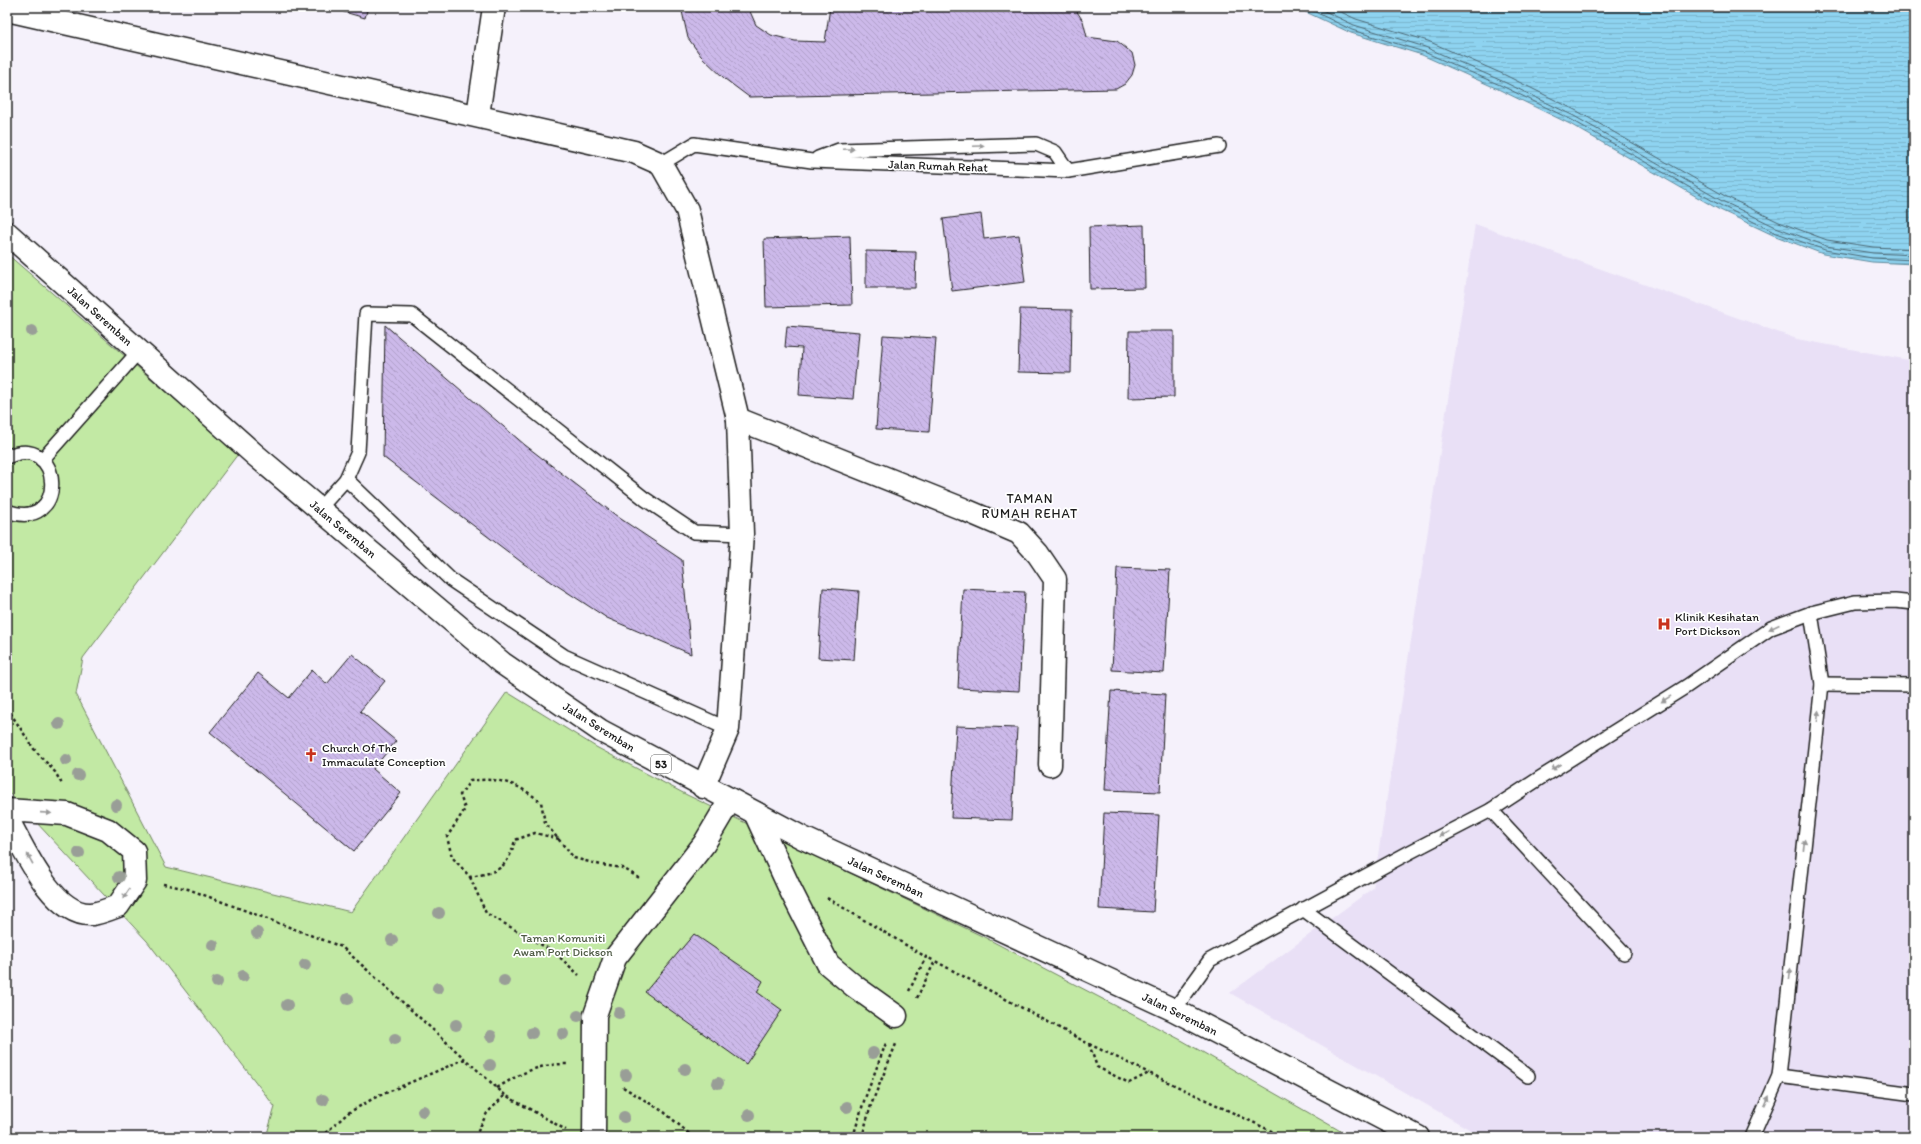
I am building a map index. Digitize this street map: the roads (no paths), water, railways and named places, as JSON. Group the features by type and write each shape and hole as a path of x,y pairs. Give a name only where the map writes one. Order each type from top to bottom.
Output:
{"street":[{"path":"478,115 494,7"},
{"path":"7,10 478,115 634,152 661,164 687,210 738,420 742,534 728,729 703,787"},
{"name":"Jalan Seremban","path":"7,233 319,509 502,663 601,731 703,787 802,838 1174,1010 1418,1137"},
{"path":"738,420 963,509 1018,533 1038,554 1055,579 1050,765"},
{"path":"594,1137 595,1015 615,958 704,844 730,800"},
{"path":"7,810 68,814 108,830 134,851 135,881 118,906 91,914 67,908 42,882 7,818"},
{"path":"755,814 791,891 828,964 854,986 896,1016"}],"lane":[{"name":"Jalan Rumah Rehat","path":"661,164 694,144 812,161 1068,171 1219,146"},
{"path":"812,161 839,150 1036,144 1055,152 1068,171"},
{"path":"319,509 346,479 358,452 366,314 412,315 645,499 694,532 742,534"},
{"path":"42,460 139,351"},
{"path":"7,457 23,453 34,454 49,467 53,488 50,498 44,506 35,512 25,515 7,511"},
{"path":"346,479 451,580 564,656 728,729"},
{"path":"1174,1010 1210,960 1491,810 1687,686 1771,628 1811,613 1856,602 1896,601 1914,603"},
{"path":"1752,1137 1778,1076 1822,684 1811,613"},
{"path":"1822,684 1914,685"},
{"path":"1491,810 1624,953"},
{"path":"1303,909 1528,1076"},
{"path":"1778,1076 1914,1094"}],"water":[{"path":"1295,7 1914,7 1914,264 1872,262 1823,254 1773,235 1718,209 1570,124 1498,89 1422,55 1351,33"}],"place":[{"name":"Klinik Kesihatan Port Dickson","path":"1664,624"},
{"name":"Church Of The Immaculate Conception","path":"311,755"}],"district":[{"name":"TAMAN RUMAH REHAT","path":"1030,506"}],"park label":[{"name":"Taman Komuniti Awam Port Dickson","path":"563,945"}]}
